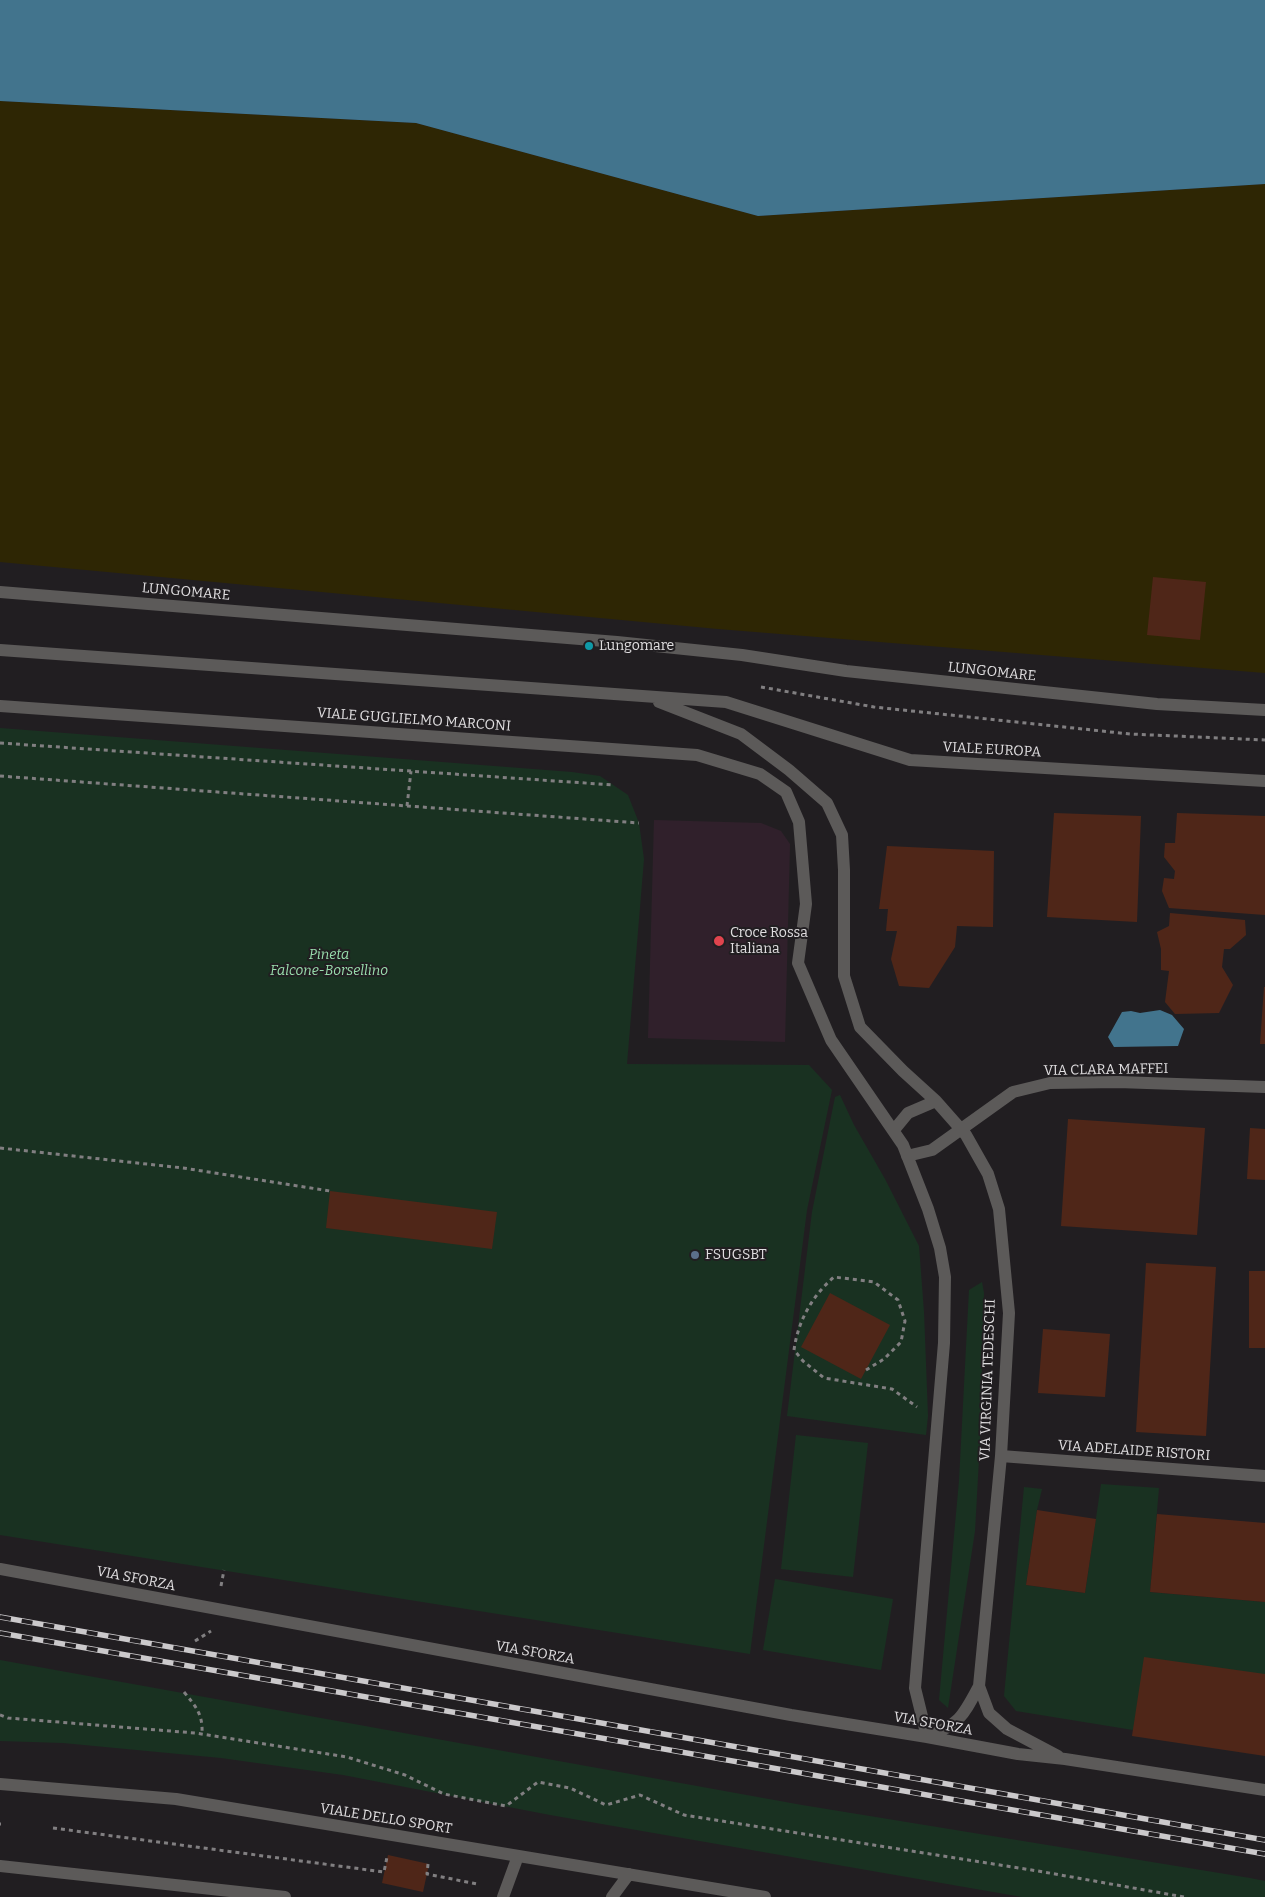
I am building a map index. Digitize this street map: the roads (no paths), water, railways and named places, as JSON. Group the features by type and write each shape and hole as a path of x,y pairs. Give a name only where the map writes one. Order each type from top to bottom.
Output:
{"street":[{"name":"LUNGOMARE","path":"0,592 617,642 742,655 846,672 1157,704 1265,710"},
{"path":"0,650 646,696"},
{"name":"VIALE EUROPA","path":"646,696 726,702 910,760 1265,781"},
{"name":"VIA VIRGINIA TEDESCHI","path":"646,696 741,734 789,770 827,803 842,835 844,870 844,976 860,1027 903,1072 936,1101 966,1135 988,1174 999,1209 1009,1313 1001,1456 979,1686 964,1715 947,1730 928,1737"},
{"name":"VIALE GUGLIELMO MARCONI","path":"0,706 697,755 760,774 786,792 799,822 806,904 798,963 831,1040 894,1130"},
{"name":"VIA CLARA MAFFEI","path":"907,1156 932,1150 1013,1092 1050,1083 1118,1082 1265,1086"},
{"path":"928,1737 915,1688 944,1343 945,1277 940,1248 928,1209 907,1156 894,1130 908,1113 936,1101"},
{"name":"VIA ADELAIDE RISTORI","path":"1001,1456 1265,1476"},
{"name":"VIA SFORZA","path":"0,1569 791,1716 928,1737 1018,1754 1065,1759 1265,1790"},
{"name":"VIA VIRGINIA TEDESCHI","path":"979,1686 989,1713 1007,1729 1065,1759"},
{"name":"VIALE DELLO SPORT","path":"0,1784 176,1799 765,1897"},
{"path":"503,1897 518,1856"},
{"path":"0,1866 285,1897"},
{"path":"612,1897 629,1874"}],"water":[{"path":"0,0 1265,0 1265,184 758,216 416,123 0,101"},
{"path":"1160,1010 1172,1015 1184,1029 1178,1046 1114,1047 1108,1037 1122,1012 1140,1013"}],"railway":[{"path":"0,1617 1265,1840"},
{"path":"0,1633 1265,1854"}],"place":[{"name":"Lungomare","path":"589,646"},
{"name":"Croce Rossa Italiana","path":"719,941"},
{"name":"FSUGSBT","path":"695,1255"}],"park label":[{"name":"Pineta Falcone-Borsellino","path":"329,964"}]}
